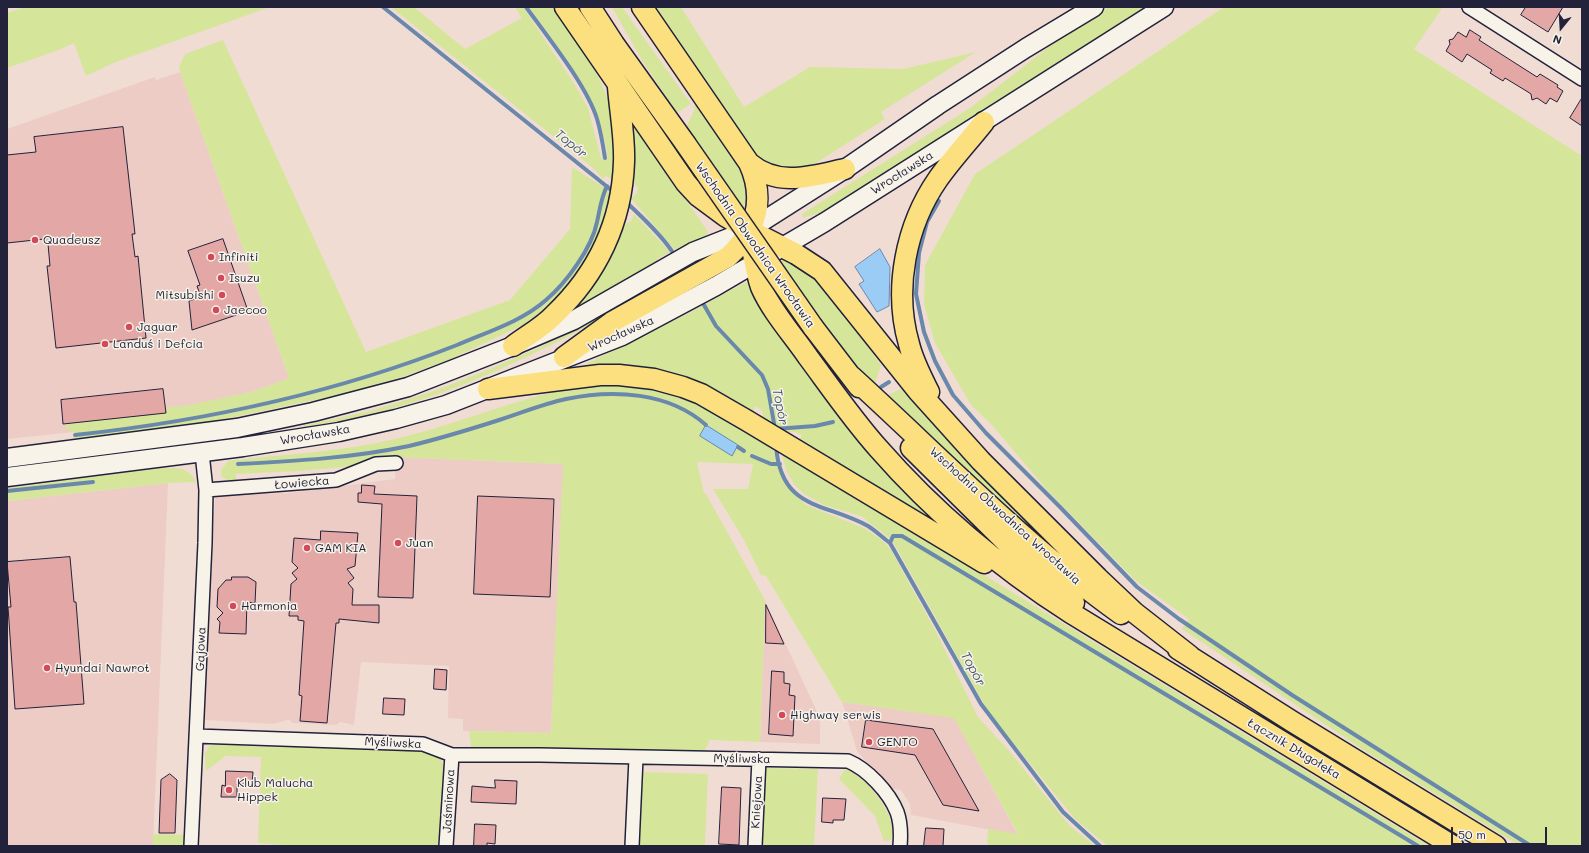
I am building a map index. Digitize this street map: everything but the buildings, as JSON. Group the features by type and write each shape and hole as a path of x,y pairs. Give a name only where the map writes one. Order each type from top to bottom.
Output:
{"main road":[{"path":"565,7 686,183 698,196 725,216 810,262 822,271 890,357 981,461 1135,613 1190,656"},
{"name":"Wschodnia Obwodnica Wrocławia","path":"590,7 614,44 813,327 876,410 968,506 1058,589 1136,652"},
{"name":"Wschodnia Obwodnica Wrocławia","path":"605,7 624,38 662,112"},
{"path":"564,357 612,322 678,297 711,278 728,257 739,247 757,212 758,202 755,177 749,163 642,7"},
{"name":"Wrocławska","path":"7,458 237,428 313,412 408,387 513,346 574,320 693,252 749,230 845,169 988,72 1094,7"},
{"name":"Wrocławska","path":"711,278 755,264 984,122 1164,7"},
{"path":"513,346 554,316 577,290 601,254 612,231 623,189 624,161 618,84"},
{"path":"940,415 915,363 908,344 903,320 903,272 913,229 926,198 942,173 984,122"},
{"path":"749,163 764,173 792,179 845,169"},
{"path":"749,230 755,264 762,288 839,400 877,447 916,490 961,532 1043,595"},
{"name":"Wrocławska","path":"7,477 202,453 339,432 446,405 564,357"},
{"path":"488,389 600,375 654,379 701,394 952,544 1043,595 1136,652"},
{"name":"Wschodnia Obwodnica Wrocławia","path":"851,376 1058,566 1130,620 1190,656"},
{"name":"Łącznik Długołęka","path":"1136,652 1453,846"},
{"name":"Łącznik Długołęka","path":"1190,656 1293,722 1496,846"}],"street":[{"path":"1469,7 1582,79"},
{"name":"Gajowa","path":"191,846 199,702 206,490 202,453"},
{"name":"Łowiecka","path":"206,490 336,480 376,464 396,463"},
{"name":"Myśliwska","path":"196,736 423,744 452,755 540,755 848,761 857,765 888,796 896,812 901,830 900,846"},
{"name":"Jaśminowa","path":"446,846 452,755"},
{"path":"632,846 636,758"},
{"name":"Kniejowa","path":"755,846 759,759"}],"shaded area":[{"path":"180,72 289,378 255,391 74,432 7,439 7,129 155,77 156,80"},
{"path":"396,457 564,464 551,733 463,731 463,719 448,718 449,666 361,662 354,725 340,722 336,725 292,723 290,720 274,724 205,720 215,495 289,493 395,479"},
{"path":"168,483 153,846 7,846 7,501"},
{"path":"765,600 820,718 820,744 760,742"},
{"path":"842,702 954,717 1018,835 911,815 910,804 901,790 888,788 857,751"}],"green space":[{"path":"25,7 270,7 116,62 86,76 74,43 59,50 7,68 7,13"},
{"path":"391,7 414,7 465,49 522,18 515,7 523,7 575,85 588,108 601,158 608,159 604,137 598,117 589,97 567,60 529,7 555,7 584,51 608,100 616,134 613,180 606,176 603,179 593,168"},
{"path":"612,7 622,7 691,104 677,113 643,62"},
{"path":"651,7 681,7 744,107 810,67 903,69 976,52 881,112 885,119 816,163 799,170 763,166"},
{"path":"1110,7 1150,7 829,210 803,218 802,214 970,108 1076,26"},
{"path":"1224,7 1443,7 1414,49 1582,156 1582,846 1520,846 1365,751 1182,629 1189,619 1136,581 1048,491 991,424 971,405 935,343 924,305 925,265 975,174"},
{"path":"223,40 366,352 510,300 570,229 572,167 613,193 592,257 550,307 525,324 453,358 399,378 343,394 178,429 75,441 74,432 66,429 66,420 190,405 255,391 289,378 179,67 185,54"},
{"path":"697,104 723,140 740,168 745,182 746,196 743,209 686,128 695,108 693,106"},
{"path":"629,116 708,232 706,236 690,245 689,243 675,250 631,198 636,194 638,188 633,182"},
{"path":"634,214 670,252 657,259 659,263 569,314 622,226 631,221"},
{"path":"788,260 816,279 829,292 881,365 874,387 838,348 840,347 819,319 781,261"},
{"path":"664,278 667,282 585,328 530,356 473,381 427,398 392,408 321,425 303,428 302,426 370,411 437,390 492,368 536,349"},
{"path":"744,283 749,283 954,535 798,442 802,435 791,432 788,436 764,421 762,411 756,406 752,413 707,388 660,370 626,365 580,367 687,314"},
{"path":"600,383 660,390 681,396 728,421 772,448 786,486 806,505 864,528 882,540 891,550 935,630 978,717 1010,752 1069,825 1095,846 987,846 988,829 1018,834 954,718 842,702 766,576 761,575 744,540 713,489 748,489 753,464 697,462 704,493 706,494 765,600 760,742 710,740 705,750 471,748 469,731 551,733 563,464 396,457 372,458 357,466 236,474 236,482 229,481 221,476 221,470 228,461 335,450 378,443 449,424 548,393"},
{"path":"901,389 1077,572 1077,574 885,396"},
{"path":"782,452 1429,846 1108,846 1075,819 989,713 892,540 861,516 824,505 804,494 794,484 787,472"},
{"path":"161,468 182,469 189,473 197,482 168,483 7,501 7,488"},
{"path":"216,744 262,747 411,748 439,756 446,771 441,846 294,846 258,843 261,757 226,756 206,771 205,754 209,746"},
{"path":"764,768 818,769 814,846 748,846 752,776"},
{"path":"845,769 853,772 862,779 880,799 891,822 893,832 891,840 884,841 875,816 839,779"},
{"path":"640,772 708,774 705,846 637,846"},
{"path":"153,834 187,835 186,846 153,846"}],"water":[{"path":"880,249 890,267 889,306 877,312 859,284 864,281 855,267"},
{"path":"706,425 738,445 732,456 700,436"}],"waterway":[{"name":"Topór","path":"383,7 615,193"},
{"path":"526,7 566,62 585,92 597,119 605,158"},
{"path":"75,435 172,422 269,403 317,391 411,362 503,326 536,308 554,293 570,275 590,243 607,186"},
{"name":"Topór","path":"625,201 659,234 675,256"},
{"path":"939,201 927,222 919,253 916,294 924,332 935,361 953,395 986,433 1137,587 1179,619 1292,695 1531,846"},
{"name":"Topór","path":"700,298 716,326 762,375 768,389 775,429"},
{"path":"881,387 889,382"},
{"path":"238,464 324,458 409,446 453,434 557,401 602,394 640,396 658,400 691,414 706,425"},
{"path":"775,429 815,426 833,422"},
{"name":"Topór","path":"776,446 780,467 786,483 796,494 821,507 852,518 868,526 890,543 981,704 1063,812 1100,846"},
{"path":"738,447 744,451"},
{"path":"752,456 771,464 780,464"},
{"path":"7,491 93,482"},
{"path":"890,543 893,536 902,536 1418,846"}],"place":[{"name":"Quadeusz","path":"35,240"},
{"name":"Infiniti","path":"211,257"},
{"name":"Isuzu","path":"221,278"},
{"name":"Mitsubishi","path":"222,295"},
{"name":"Jaecoo","path":"216,310"},
{"name":"Jaguar","path":"129,327"},
{"name":"Landuś i Defcia","path":"105,344"},
{"name":"Juan","path":"398,543"},
{"name":"GAM KIA","path":"307,548"},
{"name":"Harmonia","path":"233,606"},
{"name":"Hyundai Nawrot","path":"47,668"},
{"name":"Highway serwis","path":"782,715"},
{"name":"GENTO","path":"869,742"},
{"name":"Klub Malucha Hippek","path":"229,790"}]}
